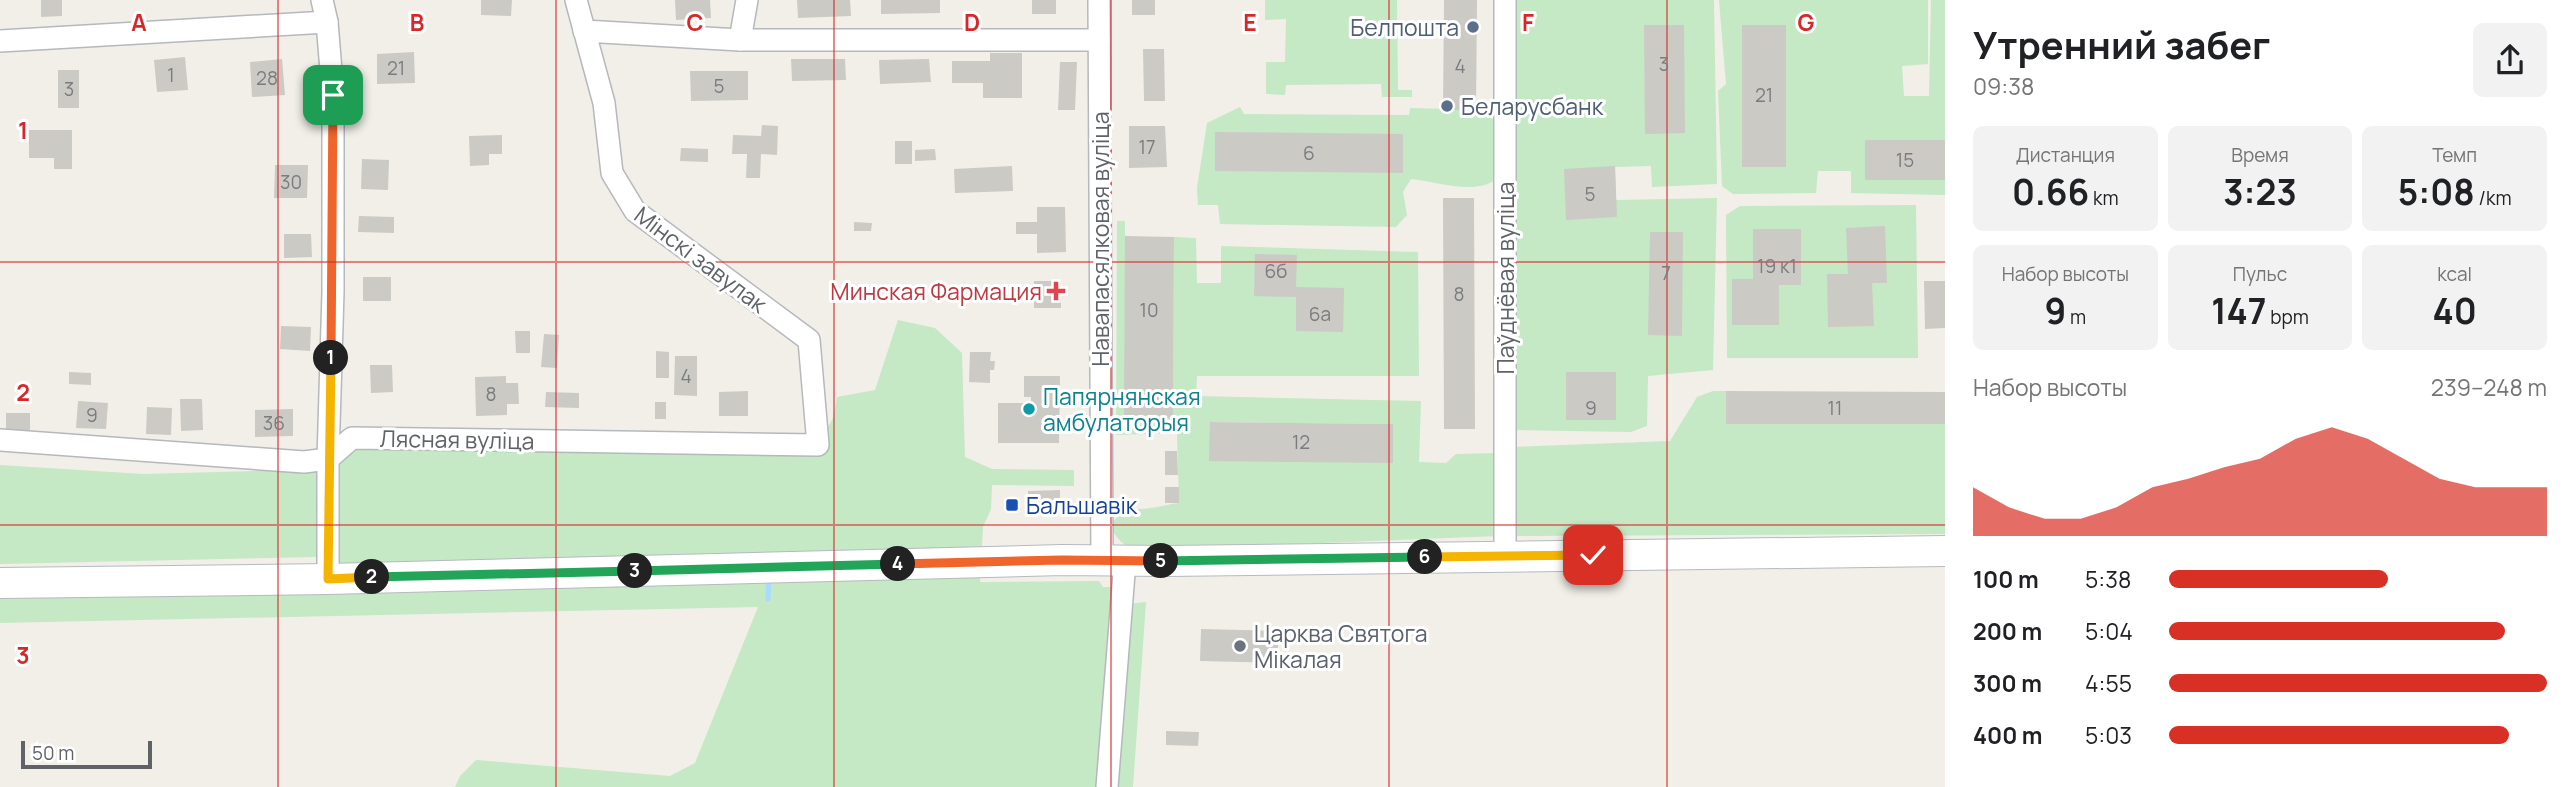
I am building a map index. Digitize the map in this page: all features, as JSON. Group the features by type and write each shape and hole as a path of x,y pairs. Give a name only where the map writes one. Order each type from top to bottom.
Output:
{"main road":[{"path":"0,583 328,579 1029,560 1945,551"}],"street":[{"path":"322,0 327,22 333,95 334,159 328,579"},
{"name":"Мінскі завулак","path":"576,0 604,103 612,173 635,211 809,340"},
{"path":"740,40 747,0"},
{"name":"Навапасялковая вуліца","path":"1099,0 1113,561 1107,787"},
{"name":"Паўднёвая вуліца","path":"1505,0 1505,556"},
{"path":"0,41 327,22"},
{"path":"584,31 740,40 1099,40"},
{"name":"Лясная вуліца","path":"328,459 352,438 818,445 809,340"},
{"path":"0,440 304,462 328,459"}],"green space":[{"path":"1265,0 1397,0 1398,90 1412,90 1412,97 1382,97 1381,84 1286,85 1285,95 1266,94 1266,62 1285,62 1286,19 1265,20"},
{"path":"1516,0 1714,0 1717,184 1652,187 1651,166 1615,167 1616,200 1717,198 1713,370 1648,376 1647,426 1631,432 1514,430"},
{"path":"1719,0 1928,0 1928,64 1902,66 1904,96 1929,96 1931,0 1945,0 1945,195 1851,193 1851,171 1818,171 1816,193 1733,194 1722,186 1718,91 1726,84"},
{"path":"1240,107 1244,114 1409,115 1410,108 1485,110 1497,124 1496,179 1488,184 1466,187 1411,179 1403,192 1407,215 1396,227 1220,224 1218,205 1198,205 1197,188 1207,123"},
{"path":"1916,205 1918,358 1727,358 1726,215 1740,206"},
{"path":"1117,221 1125,221 1125,418 1173,418 1174,237 1196,238 1197,283 1221,283 1221,246 1418,252 1419,376 1197,376 1196,396 1421,401 1419,462 1446,463 1456,454 1496,453 1498,536 1147,550 1133,548 1121,542 1110,526 1119,515 1127,511 1179,503 1177,433 1116,435","holes":["1210,422 1393,424 1393,463"]},
{"path":"898,320 935,328 962,353 965,457 992,469 1074,470 1074,486 992,485 991,509 983,527 980,582 1099,581 1103,587 1122,587 1120,605 1146,602 1133,787 455,787 460,776 476,760 670,776 695,763 758,607 0,623 0,583 328,579 328,459 352,438 818,445 833,418 837,397 875,390"},
{"path":"1713,391 1726,391 1726,424 1945,424 1945,534 1511,536 1512,447 1670,441 1697,397"},
{"path":"0,465 143,474 327,469 324,544 316,557 0,564"}],"building":[{"path":"41,0 62,0 62,16 41,17"},
{"path":"481,0 512,0 511,16 481,15"},
{"path":"675,0 710,0 711,18 676,20"},
{"path":"797,0 850,0 851,16 798,18"},
{"path":"881,0 940,0 940,13 881,14"},
{"path":"1032,0 1056,0 1056,14 1032,14"},
{"path":"1132,0 1155,0 1155,15 1132,15"},
{"path":"1444,0 1477,0 1476,110 1443,110"},
{"path":"1644,25 1684,25 1685,133 1645,134"},
{"path":"1742,25 1786,25 1786,167 1742,167"},
{"path":"1143,49 1164,49 1165,101 1144,101"},
{"path":"414,52 415,83 377,84 377,54"},
{"path":"990,53 1022,53 1022,98 983,98 983,83 952,83 952,61 990,61"},
{"path":"185,57 188,90 157,92 154,60"},
{"path":"282,59 285,95 252,97 250,62"},
{"path":"791,59 845,59 846,80 792,81"},
{"path":"929,59 931,82 880,84 879,60"},
{"path":"1060,62 1077,62 1075,110 1058,110"},
{"path":"58,70 79,70 79,108 58,108"},
{"path":"690,71 748,71 748,100 691,101"},
{"path":"762,125 778,126 777,155 761,154 760,178 746,178 747,154 732,154 733,135 761,136"},
{"path":"1129,126 1165,126 1167,167 1129,168"},
{"path":"29,130 72,130 72,169 54,169 54,158 29,158"},
{"path":"1215,132 1403,134 1403,173 1215,171"},
{"path":"502,135 502,154 489,154 489,165 470,166 469,136"},
{"path":"1865,140 1945,140 1945,180 1865,180"},
{"path":"895,141 912,141 912,164 895,164"},
{"path":"681,148 708,149 708,162 680,161"},
{"path":"935,149 936,160 915,161 915,150"},
{"path":"362,159 389,160 388,190 361,189"},
{"path":"275,165 308,165 307,198 274,198"},
{"path":"1012,166 1013,191 955,193 954,169"},
{"path":"1615,166 1617,217 1566,220 1564,169"},
{"path":"1443,198 1474,198 1475,429 1444,429"},
{"path":"1037,207 1065,207 1066,252 1037,253 1037,234 1016,234 1016,222 1037,222"},
{"path":"359,216 394,217 394,233 358,232"},
{"path":"854,222 872,223 871,231 854,231"},
{"path":"1885,226 1887,283 1872,283 1874,326 1828,327 1827,274 1848,274 1846,228"},
{"path":"1753,229 1801,229 1801,285 1779,285 1779,325 1732,325 1732,279 1753,279"},
{"path":"1650,232 1683,232 1682,336 1648,335"},
{"path":"284,234 311,234 312,257 284,258"},
{"path":"1125,236 1174,237 1173,418 1124,418"},
{"path":"1255,254 1297,255 1296,287 1344,288 1343,332 1296,331 1296,297 1254,296"},
{"path":"363,277 391,277 391,301 363,301"},
{"path":"1034,281 1061,281 1061,308 1034,308"},
{"path":"1924,281 1945,281 1945,328 1925,329"},
{"path":"281,326 311,327 310,351 280,349"},
{"path":"515,331 530,331 530,353 516,353"},
{"path":"544,334 559,335 557,368 541,367"},
{"path":"656,351 669,352 669,378 656,378"},
{"path":"970,352 991,352 990,361 995,361 994,370 990,370 990,383 969,382"},
{"path":"675,356 697,356 697,396 674,395"},
{"path":"370,365 392,365 393,392 371,393"},
{"path":"69,372 91,373 91,385 69,384"},
{"path":"1566,372 1616,372 1616,420 1566,420"},
{"path":"506,376 506,383 518,383 519,404 507,404 507,415 476,416 475,377"},
{"name":"Папярнянская амбулаторыя","path":"1024,376 1060,376 1059,443 998,443 998,403 1031,403 1031,397 1024,397"},
{"path":"748,391 748,416 719,416 719,392"},
{"path":"1726,391 1945,392 1945,424 1726,424"},
{"path":"546,392 579,393 579,408 545,407"},
{"path":"180,399 202,399 203,430 181,431"},
{"path":"78,401 108,403 106,429 76,428"},
{"path":"655,402 666,402 666,419 655,419"},
{"path":"147,407 172,408 171,435 146,434"},
{"path":"293,409 293,436 255,437 255,410"},
{"path":"6,413 30,413 30,432 6,432"},
{"path":"1210,422 1393,424 1393,463 1209,461"},
{"path":"1165,451 1177,451 1178,475 1165,475"},
{"path":"1165,487 1179,487 1179,503 1165,503"},
{"path":"1060,490 1060,503 1028,503 1028,491"},
{"name":"Царква Святога Мікалая","path":"1201,629 1278,631 1278,663 1200,661"},
{"path":"1166,731 1199,732 1198,746 1166,745"}],"waterway":[{"path":"768,599 769,575"}],"place":[{"name":"Белпошта","path":"1473,27"},
{"name":"Беларусбанк","path":"1447,106"},
{"name":"Минская Фармация","path":"1056,291"},
{"name":"Папярнянская амбулаторыя","path":"1029,409"},
{"name":"Бальшавік","path":"1012,505"},
{"name":"Царква Святога Мікалая","path":"1240,646"}],"route":[{"path":"333,95 328,579 1029,560 1166,561 1593,555"}]}
